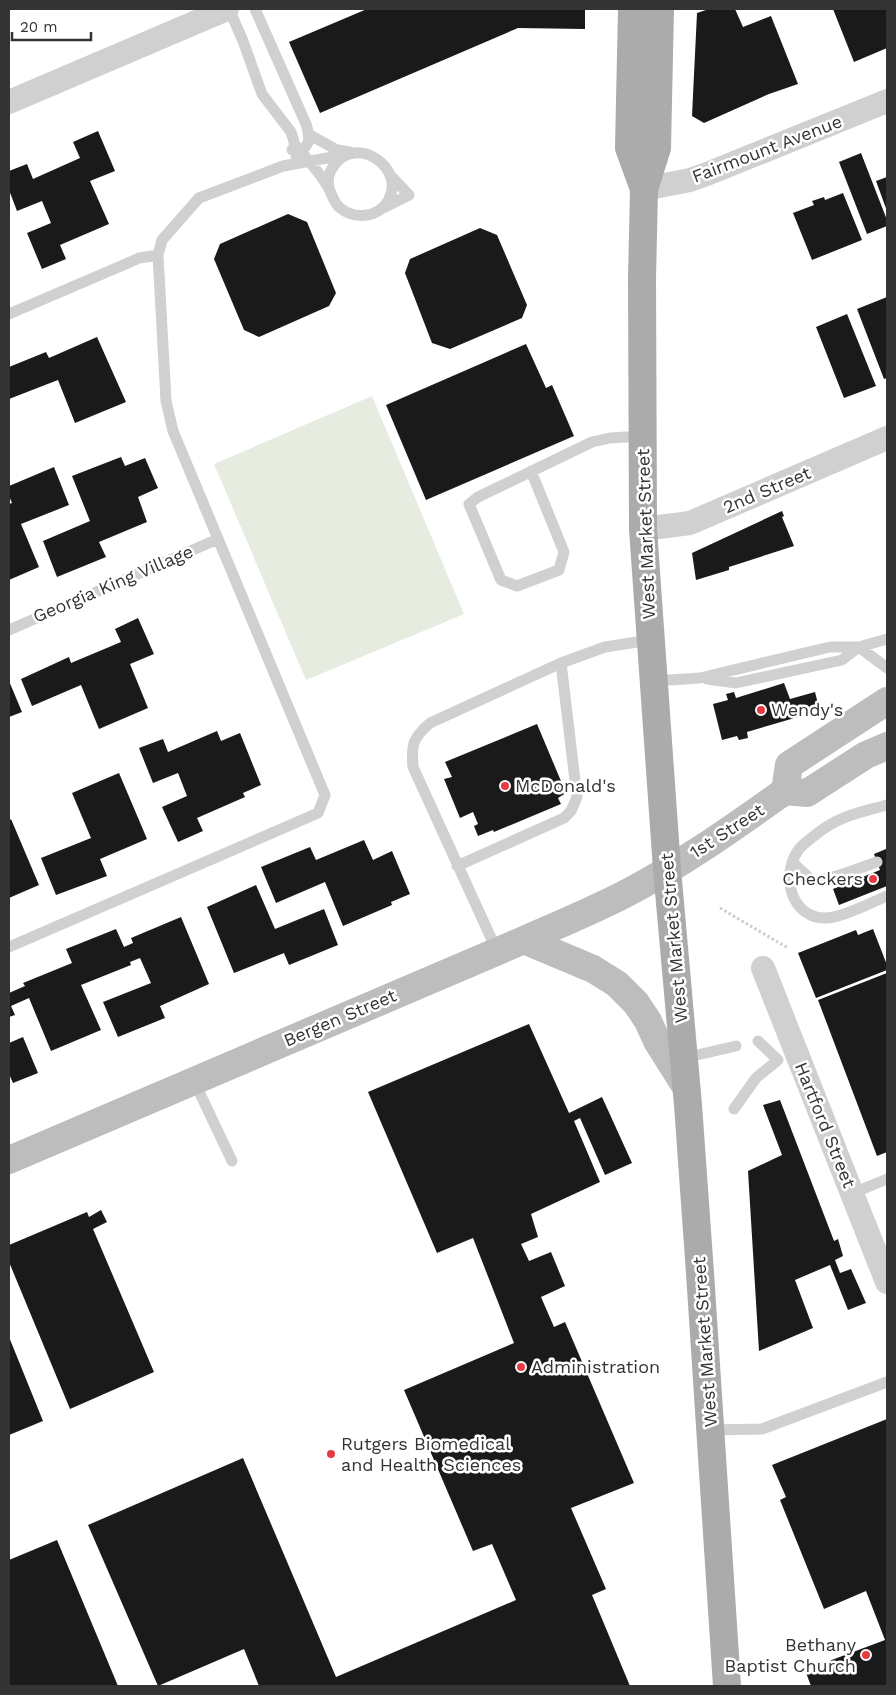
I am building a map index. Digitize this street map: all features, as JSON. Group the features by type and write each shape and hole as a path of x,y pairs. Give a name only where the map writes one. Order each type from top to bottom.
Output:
{"main road":[{"name":"West Market Street","path":"632,9 629,148 644,189"},
{"name":"West Market Street","path":"660,9 657,148 644,189 642,436 644,529 650,640 667,869 684,1058 711,1430 727,1686"},
{"path":"887,701 789,765 786,791 808,794 866,755 887,746"},
{"name":"1st Street","path":"667,869 723,835 786,791"},
{"name":"Bergen Street","path":"9,1160 524,940 625,894 667,869"},
{"path":"524,940 593,969 617,984 636,1003 686,1087"}],"street":[{"path":"9,102 228,9"},
{"name":"Fairmount Avenue","path":"644,189 690,180 707,174 887,102"},
{"name":"2nd Street","path":"644,529 690,522 887,438"},
{"name":"Hartford Street","path":"763,968 787,1057 853,1193 887,1282"}],"lane":[{"path":"228,9 243,41 262,94 291,132 298,148 329,188"},
{"path":"255,9 310,135 309,144 298,148 283,166"},
{"path":"310,135 337,150 368,154 378,158 386,166 391,176 409,195 367,216 357,216 347,212 338,206 332,198 327,178 331,170 344,155"},
{"path":"9,947 318,813 326,794 218,540 168,415 158,255 162,240 199,198 283,166 356,153"},
{"path":"384,208 390,198 391,176"},
{"path":"9,314 133,261 158,255"},
{"path":"531,471 564,552 559,570 517,586 501,580 469,504 531,471 592,442 610,438 642,436"},
{"name":"Georgia King Village","path":"9,630 218,540"},
{"path":"654,681 700,678 830,647 859,647 887,639"},
{"path":"497,951 413,767 412,751 418,734 430,723 561,664 606,647 650,640"},
{"path":"859,647 887,668"},
{"path":"457,866 564,818 571,811 577,798 561,664"},
{"path":"887,805 847,816 828,824 797,852 789,880 792,897 801,908 816,916 834,917 887,896"},
{"path":"793,864 812,881 830,878 877,862"},
{"path":"734,1109 756,1078 787,1057 758,1041"},
{"path":"684,1058 736,1046"},
{"path":"194,1081 232,1161"},
{"path":"853,1193 887,1179"},
{"path":"711,1430 762,1429 887,1382"}],"path":[{"path":"720,908 788,948"}],"shaded area":[{"path":"372,396 464,614 306,680 214,464"}],"building":[{"path":"367,9 585,9 585,29 518,28 320,113 289,42"},
{"path":"709,9 735,9 743,27 771,16 798,84 769,94 704,123 692,116 697,13"},
{"path":"833,9 887,9 887,48 854,62"},
{"path":"98,131 115,171 90,181 109,224 60,245 66,259 42,269 27,233 51,223 42,201 17,211 9,190 9,171 27,164 33,179 80,158 73,142"},
{"path":"861,153 887,220 887,226 867,234 839,162"},
{"path":"887,177 887,211 876,181"},
{"path":"843,193 862,240 812,260 793,213 814,205 812,201 824,197 825,200"},
{"path":"288,214 307,222 336,293 329,306 259,337 244,330 214,259 220,244"},
{"path":"480,228 497,235 527,305 522,318 450,349 432,343 405,273 410,259"},
{"path":"887,297 887,378 884,379 857,309"},
{"path":"847,314 876,386 844,398 816,327"},
{"path":"97,337 126,402 75,423 58,380 9,399 9,367 46,352 49,358"},
{"path":"526,344 546,388 552,385 574,436 426,500 386,405"},
{"path":"121,457 125,466 145,458 158,488 138,497 147,522 99,542 106,557 57,577 43,541 90,521 72,476"},
{"path":"54,467 69,505 21,524 39,567 9,580 9,504 12,503 9,496 9,486"},
{"path":"782,511 784,516 782,517 794,546 696,580 692,553"},
{"path":"138,618 154,654 130,664 148,708 99,729 81,685 32,706 21,679 69,657 71,663 121,642 115,629"},
{"path":"9,681 22,712 9,717"},
{"name":"Wendy's","path":"784,683 790,699 815,692 818,704 798,715 798,717 747,732 748,738 739,740 737,736 722,740 713,704 728,700 726,694 734,692 736,698"},
{"name":"McDonald's","path":"537,724 566,793 558,798 561,804 494,832 493,830 478,836 474,826 478,824 473,812 460,818 444,779 452,777 445,762"},
{"path":"217,731 221,741 240,733 261,785 243,793 245,797 197,818 203,831 178,842 162,807 187,796 178,773 153,783 139,748 163,739 168,752"},
{"path":"119,773 147,839 100,859 107,876 56,895 41,858 91,838 72,793"},
{"path":"11,819 39,885 9,898 9,821"},
{"path":"364,840 373,860 392,851 410,894 391,902 392,905 343,926 325,882 276,903 261,867 310,847 316,860"},
{"name":"Checkers","path":"886,849 887,886 839,905 833,889 880,870 874,854"},
{"path":"256,885 275,929 324,909 338,945 289,965 284,953 234,973 207,907"},
{"path":"181,917 209,984 160,1006 165,1018 118,1037 103,1002 151,983 140,958 130,962 131,965 81,985 101,1030 51,1051 29,998 11,1006 15,1015 9,1017 9,993 25,986 23,983 72,963 66,949 116,929 124,947 133,943 131,938"},
{"path":"873,929 887,965 887,970 816,998 798,953 856,930 858,935"},
{"path":"887,973 887,1152 877,1156 818,1000"},
{"name":"Administration","path":"529,1024 569,1113 602,1097 632,1163 605,1175 580,1118 574,1121 600,1182 531,1214 538,1237 521,1244 529,1261 551,1252 565,1286 541,1297 554,1327 565,1322 634,1483 571,1508 606,1589 592,1595 630,1686 259,1686 244,1649 158,1686 88,1525 243,1458 336,1677 516,1600 492,1544 473,1551 404,1390 514,1343 473,1238 437,1253 368,1092"},
{"path":"23,1037 38,1073 13,1083 9,1074 9,1043"},
{"path":"780,1100 834,1241 838,1239 843,1256 835,1260 840,1273 851,1269 866,1303 848,1310 830,1265 795,1280 813,1328 759,1351 748,1171 782,1155 763,1105"},
{"path":"101,1210 107,1222 93,1229 154,1372 70,1409 9,1262 9,1245 87,1212 89,1217"},
{"path":"9,1337 43,1421 9,1435"},
{"path":"887,1419 887,1686 811,1686 805,1670 885,1640 866,1591 824,1609 780,1500 786,1497 772,1465"},
{"path":"57,1540 118,1686 9,1686 9,1560"}],"place":[{"name":"Wendy's","path":"761,710"},
{"name":"McDonald's","path":"505,786"},
{"name":"Checkers","path":"873,879"},
{"name":"Administration","path":"521,1367"},
{"name":"Rutgers Biomedical and Health Sciences","path":"331,1454"},
{"name":"Bethany Baptist Church","path":"866,1655"}]}
